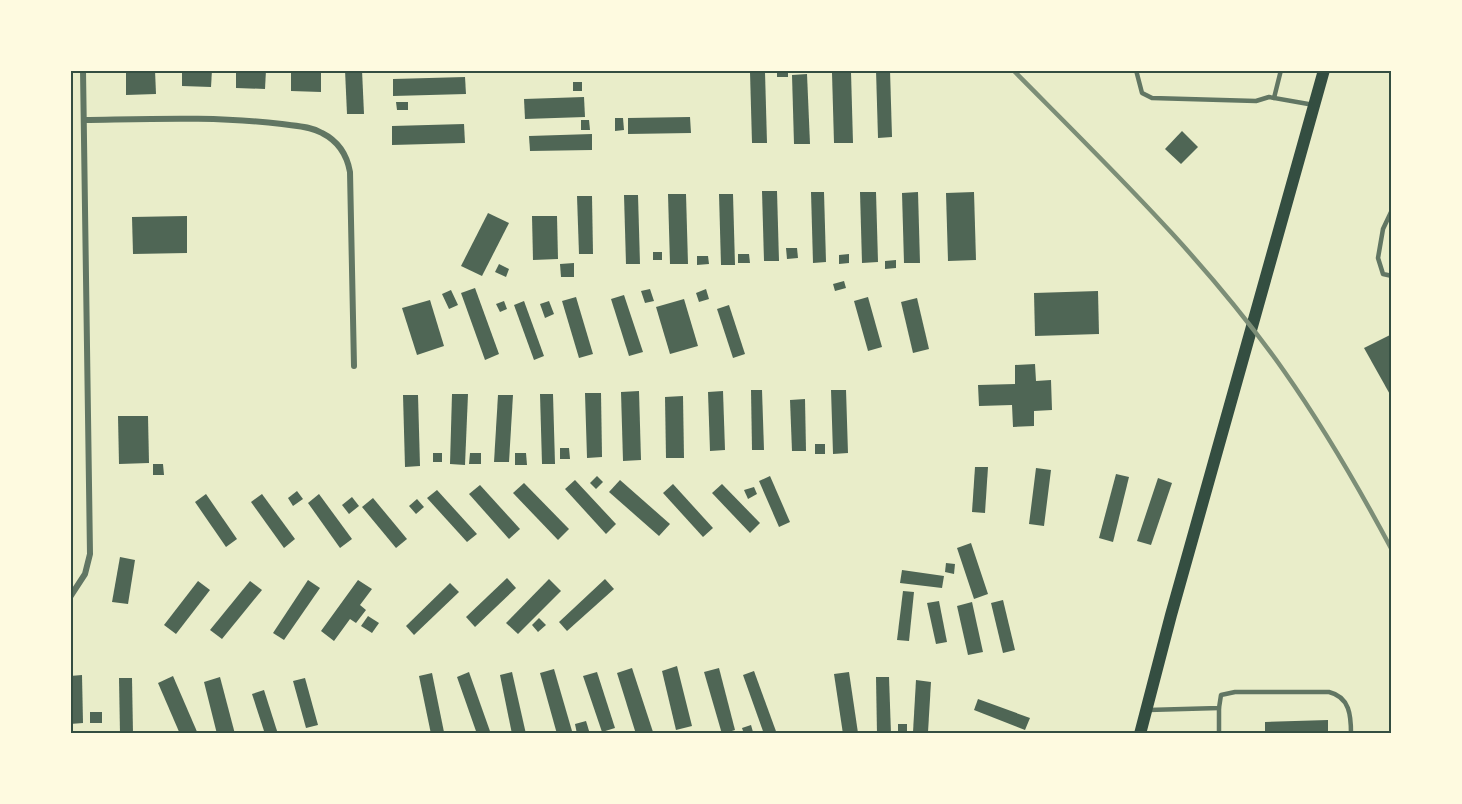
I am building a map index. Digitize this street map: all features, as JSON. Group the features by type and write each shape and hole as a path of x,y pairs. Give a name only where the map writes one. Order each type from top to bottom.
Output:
{"main road":[{"path":"1140,734 1324,70"}],"street":[{"path":"70,597 85,574 90,554 83,70"},
{"path":"84,120 197,118 268,122 310,128 335,141 347,158 350,172 354,366"}],"lane":[{"path":"1136,70 1142,93 1152,98 1256,101 1269,97 1314,105"},
{"path":"1274,98 1281,70"},
{"path":"1392,210 1383,229 1378,258 1383,274 1392,276"},
{"path":"1219,734 1221,695 1235,692 1329,692 1342,698 1347,705 1351,734"},
{"path":"1145,710 1219,708"}],"building":[{"path":"126,70 155,70 156,94 126,95"},
{"path":"182,70 212,70 211,87 182,86"},
{"path":"236,70 266,70 265,89 236,88"},
{"path":"291,70 321,70 321,92 291,91"},
{"path":"345,70 362,70 364,114 347,114"},
{"path":"777,70 788,70 788,77 777,77"},
{"path":"876,70 890,70 892,137 878,138"},
{"path":"750,72 765,72 767,143 752,143"},
{"path":"851,72 853,143 834,143 832,73"},
{"path":"807,74 810,144 794,144 792,75"},
{"path":"465,77 466,94 393,96 393,79"},
{"path":"573,82 582,82 582,91 573,91"},
{"path":"584,97 585,117 525,119 524,99"},
{"path":"396,102 408,102 408,110 397,110"},
{"path":"690,117 691,133 628,134 628,118"},
{"path":"615,118 623,118 624,130 615,131"},
{"path":"581,120 589,120 590,130 581,130"},
{"path":"464,124 465,143 392,145 392,126"},
{"path":"1182,131 1198,147 1181,164 1165,149"},
{"path":"592,134 592,150 530,151 529,136"},
{"path":"762,191 777,191 779,261 764,261"},
{"path":"811,192 824,192 826,262 813,263"},
{"path":"860,192 876,192 878,262 862,263"},
{"path":"918,192 920,263 904,263 902,193"},
{"path":"974,192 976,260 948,261 946,193"},
{"path":"668,194 686,194 688,264 670,264"},
{"path":"719,194 733,194 735,265 721,265"},
{"path":"624,195 638,195 640,264 626,264"},
{"path":"577,196 592,196 593,254 579,254"},
{"path":"488,213 509,223 482,276 461,266"},
{"path":"187,216 187,253 133,254 132,217"},
{"path":"532,216 557,216 558,259 533,260"},
{"path":"786,248 797,248 798,258 787,259"},
{"path":"653,252 662,252 662,260 653,260"},
{"path":"738,254 749,254 750,263 738,263"},
{"path":"849,254 849,263 839,264 839,255"},
{"path":"697,256 708,256 709,264 697,265"},
{"path":"896,260 896,268 885,269 885,261"},
{"path":"574,263 574,277 561,277 560,264"},
{"path":"499,264 509,269 506,277 495,272"},
{"path":"844,281 846,288 835,291 833,284"},
{"path":"475,288 499,354 485,360 461,293"},
{"path":"650,289 654,301 645,303 641,291"},
{"path":"706,289 709,299 699,302 696,293"},
{"path":"451,290 458,305 449,309 442,294"},
{"path":"1098,291 1099,334 1035,336 1034,293"},
{"path":"624,295 643,352 629,356 611,299"},
{"path":"576,297 593,354 579,358 562,301"},
{"path":"868,297 882,347 868,351 854,301"},
{"path":"917,298 929,349 913,353 901,302"},
{"path":"684,299 698,346 670,354 656,307"},
{"path":"430,300 444,346 417,355 402,308"},
{"path":"504,301 507,309 500,312 496,304"},
{"path":"524,301 544,356 534,360 514,305"},
{"path":"549,301 554,314 545,318 540,304"},
{"path":"729,305 745,354 733,358 717,309"},
{"path":"1392,334 1392,398 1364,348"},
{"path":"1035,364 1036,381 1051,380 1052,410 1034,411 1034,426 1013,427 1012,405 979,406 978,385 1015,384 1015,365"},
{"path":"751,390 762,390 764,450 752,450"},
{"path":"831,390 846,390 848,453 833,454"},
{"path":"639,391 641,460 623,461 621,392"},
{"path":"723,391 725,450 710,451 708,392"},
{"path":"585,393 601,393 602,457 587,458"},
{"path":"452,394 468,394 465,465 450,464"},
{"path":"540,394 553,394 555,464 542,464"},
{"path":"403,395 418,395 420,466 405,467"},
{"path":"498,395 513,395 509,462 494,462"},
{"path":"683,396 684,458 666,458 665,397"},
{"path":"805,399 806,451 792,451 790,400"},
{"path":"118,416 148,416 149,463 119,464"},
{"path":"815,444 825,444 825,454 815,454"},
{"path":"560,448 569,448 570,459 560,459"},
{"path":"433,453 442,453 442,462 433,462"},
{"path":"470,453 481,453 481,464 469,464"},
{"path":"515,453 526,453 527,465 515,465"},
{"path":"153,464 163,464 164,475 153,475"},
{"path":"975,467 988,467 985,513 972,512"},
{"path":"1036,468 1051,470 1044,526 1029,524"},
{"path":"1116,474 1129,477 1113,542 1099,538"},
{"path":"597,476 603,482 596,489 590,483"},
{"path":"770,476 790,522 779,527 759,481"},
{"path":"1158,478 1172,483 1151,545 1137,541"},
{"path":"575,480 616,524 606,534 565,489"},
{"path":"620,480 670,524 659,536 609,492"},
{"path":"524,483 569,529 558,540 513,493"},
{"path":"673,484 713,528 703,537 663,493"},
{"path":"722,484 760,523 750,533 712,493"},
{"path":"480,485 520,529 509,539 469,494"},
{"path":"754,487 757,494 748,499 744,490"},
{"path":"437,490 477,534 467,542 427,498"},
{"path":"297,491 303,499 293,506 288,498"},
{"path":"206,494 237,539 226,547 195,502"},
{"path":"262,494 295,539 284,548 251,502"},
{"path":"319,494 352,539 340,548 308,503"},
{"path":"352,497 359,506 349,514 342,505"},
{"path":"373,498 407,539 396,548 362,507"},
{"path":"417,499 424,507 416,514 409,506"},
{"path":"971,543 988,594 974,599 957,548"},
{"path":"120,557 135,560 128,604 112,602"},
{"path":"946,563 955,564 954,574 945,572"},
{"path":"902,570 944,576 942,588 900,583"},
{"path":"507,578 516,588 475,627 466,617"},
{"path":"549,579 561,591 518,634 506,623"},
{"path":"605,579 614,589 567,631 559,622"},
{"path":"308,580 320,588 284,640 273,633"},
{"path":"358,580 372,589 360,605 366,610 356,623 350,619 334,641 321,631"},
{"path":"198,581 210,590 176,634 164,625"},
{"path":"250,581 262,590 222,639 210,630"},
{"path":"450,583 459,592 414,635 406,626"},
{"path":"903,591 914,592 909,641 897,640"},
{"path":"1003,600 1015,650 1003,653 991,603"},
{"path":"939,601 947,642 936,644 927,603"},
{"path":"972,602 983,652 968,655 957,606"},
{"path":"368,616 379,623 372,633 361,626"},
{"path":"539,618 546,625 538,632 532,625"},
{"path":"677,666 692,726 676,730 662,671"},
{"path":"632,668 653,732 647,734 636,734 617,673"},
{"path":"719,668 735,730 722,734 704,672"},
{"path":"554,669 572,731 564,734 557,734 540,673"},
{"path":"754,671 777,734 764,734 743,675"},
{"path":"469,672 491,734 477,734 457,677"},
{"path":"512,672 526,734 512,734 500,675"},
{"path":"597,672 615,728 602,732 583,676"},
{"path":"849,672 858,733 843,734 834,674"},
{"path":"432,673 444,732 438,734 431,734 419,676"},
{"path":"82,675 83,723 70,724 70,676"},
{"path":"173,676 198,734 180,734 158,683"},
{"path":"220,677 235,734 217,734 204,682"},
{"path":"876,677 889,677 891,734 877,734"},
{"path":"119,678 132,678 133,734 120,734"},
{"path":"305,678 318,725 306,728 293,681"},
{"path":"916,680 931,682 928,732 913,732"},
{"path":"264,690 278,734 265,734 252,694"},
{"path":"978,699 1030,718 1025,730 974,710"},
{"path":"90,712 102,712 102,723 90,723"},
{"path":"1328,720 1328,734 1265,734 1265,722"},
{"path":"586,721 590,734 577,734 575,724"},
{"path":"898,724 907,724 907,732 898,732"},
{"path":"751,725 753,732 744,734 742,728"}],"railway":[{"path":"1013,70 1155,215 1254,330 1327,436 1392,550"}]}
